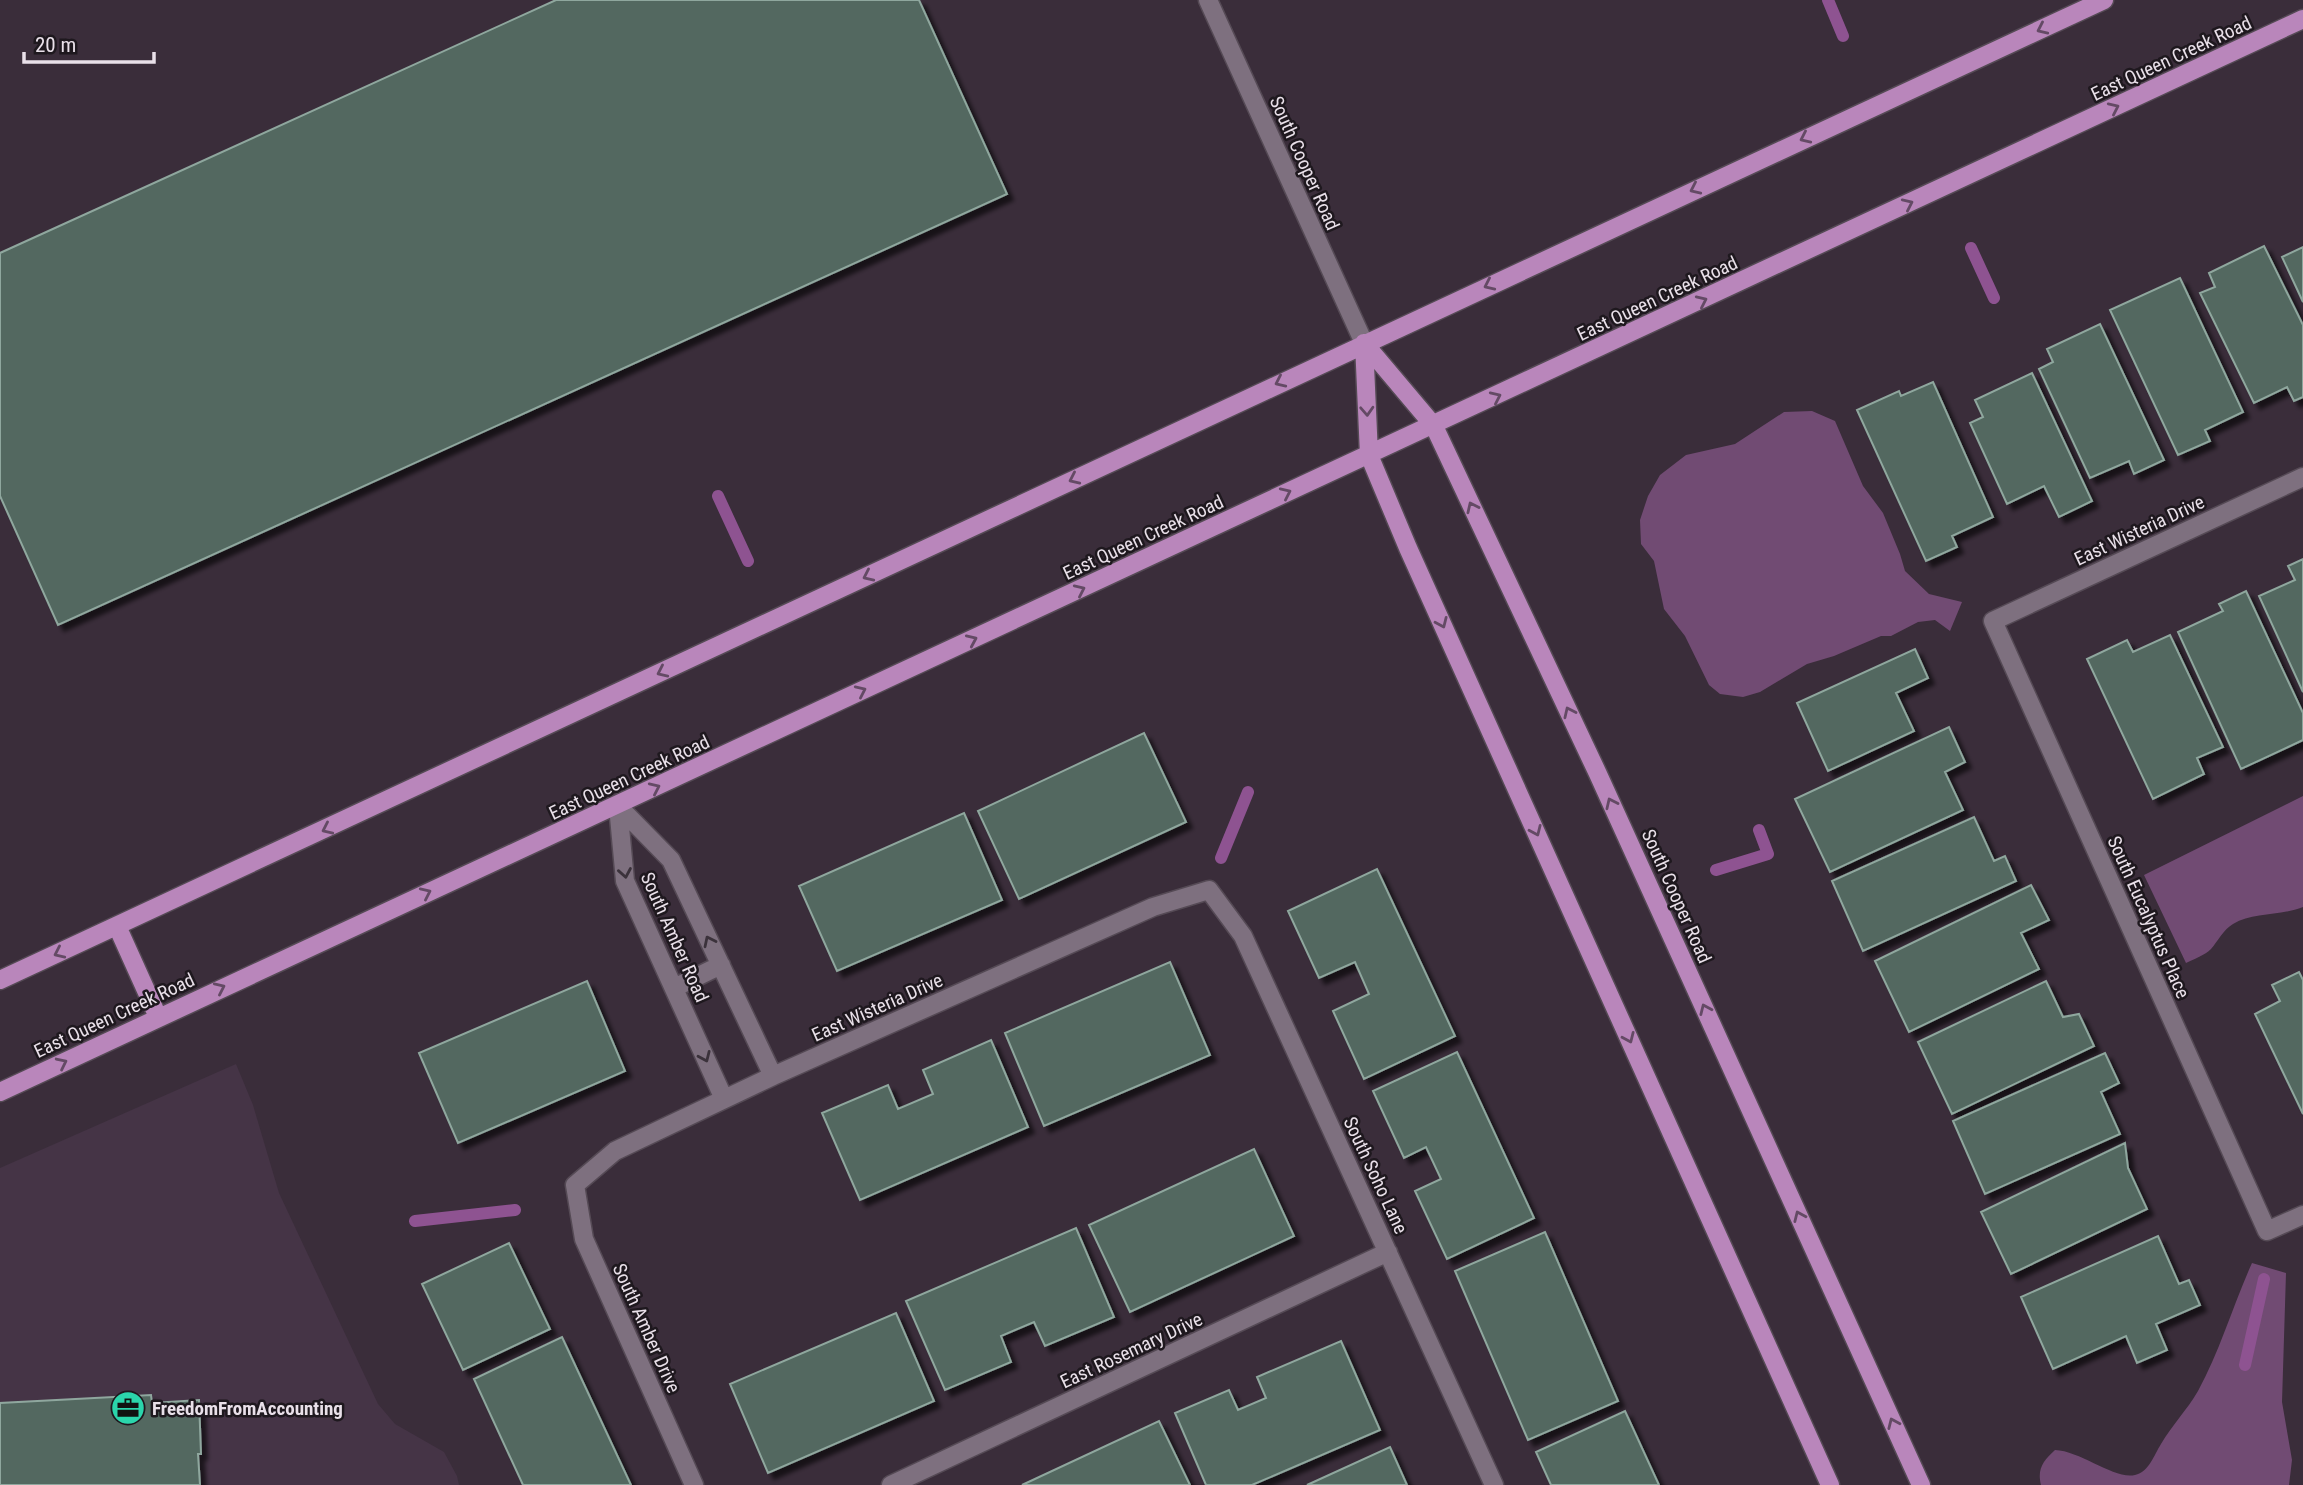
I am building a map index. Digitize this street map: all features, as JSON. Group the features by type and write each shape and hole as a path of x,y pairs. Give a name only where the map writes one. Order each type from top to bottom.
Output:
{"main road":[{"path":"0,981 2104,0"},
{"name":"East Queen Creek Road","path":"0,1092 2303,19"},
{"name":"South Cooper Road","path":"1364,343 1434,426 1598,774 1922,1485"},
{"name":"South Cooper Road","path":"1364,343 1369,455 1414,561 1830,1485"},
{"path":"117,926 158,1017"}],"street":[{"name":"South Cooper Road","path":"1208,0 1364,343"},
{"name":"East Wisteria Drive","path":"1993,621 2303,477"},
{"name":"South Eucalyptus Place","path":"1993,621 2267,1231 2303,1215"},
{"name":"South Amber Road","path":"618,806 671,860 773,1076"},
{"name":"South Amber Road","path":"618,806 625,881 724,1099"},
{"name":"East Wisteria Drive","path":"575,1185 615,1151 773,1076 1153,907 1209,890"},
{"name":"South Soho Lane","path":"1209,890 1243,936 1494,1485"},
{"path":"674,988 721,965"},
{"name":"South Amber Drive","path":"575,1185 584,1239 694,1485"},
{"name":"East Rosemary Drive","path":"891,1485 1388,1252"}],"shaded area":[{"path":"1812,411 1835,421 1863,486 1883,513 1905,571 1929,594 1962,602 1950,631 1935,620 1918,622 1891,636 1881,636 1807,664 1760,692 1743,697 1720,694 1709,685 1685,636 1664,609 1654,561 1641,544 1640,520 1648,496 1660,475 1686,455 1735,444 1784,412"},
{"path":"2303,796 2303,907 2241,920 2226,929 2209,951 2186,963 2144,875"},
{"path":"236,1064 253,1105 279,1193 378,1404 395,1424 444,1452 459,1485 0,1485 0,1168"},
{"path":"2252,1263 2286,1273 2282,1402 2292,1460 2289,1485 2041,1485 2042,1466 2055,1450 2076,1455 2108,1470 2127,1475 2135,1475 2148,1467 2206,1376"}],"building":[{"path":"556,0 919,0 1007,194 58,625 0,496 0,253"},
{"path":"2264,246 2303,325 2303,397 2294,401 2287,387 2254,403 2200,293 2215,287 2209,273"},
{"path":"2303,247 2303,302 2282,257"},
{"path":"2180,278 2243,412 2205,430 2210,441 2178,455 2110,310"},
{"path":"2100,324 2164,460 2134,474 2129,461 2090,478 2039,369 2053,362 2047,349"},
{"path":"2032,373 2092,501 2059,517 2044,486 2007,504 1970,423 1983,417 1975,400"},
{"path":"1933,382 1993,517 1952,536 1957,547 1926,561 1857,410 1899,391 1901,396"},
{"path":"2303,559 2303,692 2259,596 2295,580 2288,566"},
{"path":"2246,591 2303,713 2303,740 2241,769 2178,632 2223,611 2219,604"},
{"path":"2170,635 2223,747 2197,758 2204,774 2153,799 2087,659 2127,640 2133,652"},
{"path":"1915,649 1928,678 1896,693 1914,731 1828,771 1797,703"},
{"path":"1949,727 1965,762 1945,772 1963,810 1830,872 1795,799"},
{"path":"1144,733 1186,822 1019,899 978,811"},
{"path":"964,813 1002,900 837,971 799,886"},
{"path":"1974,817 1994,861 2005,856 2016,881 1863,951 1832,881"},
{"path":"1377,869 1455,1036 1364,1079 1333,1011 1369,994 1355,962 1319,978 1288,911"},
{"path":"2031,885 2049,920 2021,933 2039,969 1909,1032 1875,961"},
{"path":"1170,962 1210,1055 1044,1126 1005,1033"},
{"path":"2299,972 2303,980 2303,1114 2255,1014 2280,1001 2272,985"},
{"path":"587,981 625,1071 458,1143 419,1053"},
{"path":"2046,981 2063,1017 2079,1014 2094,1046 1952,1114 1918,1042"},
{"path":"991,1040 1028,1127 860,1200 822,1113 888,1085 898,1109 933,1094 923,1070"},
{"path":"1457,1052 1534,1218 1447,1259 1415,1191 1441,1179 1426,1147 1404,1158 1373,1091"},
{"path":"2105,1053 2119,1083 2101,1092 2120,1134 1985,1194 1953,1121"},
{"path":"2125,1143 2128,1168 2147,1209 2011,1274 1981,1212"},
{"path":"1254,1149 1294,1236 1130,1312 1089,1225"},
{"path":"1076,1228 1114,1317 1045,1346 1034,1322 1001,1336 1011,1362 945,1390 906,1301"},
{"path":"1545,1232 1618,1401 1528,1440 1455,1271"},
{"path":"2158,1236 2179,1284 2189,1280 2200,1305 2156,1324 2167,1350 2137,1363 2126,1336 2053,1369 2021,1297"},
{"path":"509,1243 550,1329 463,1370 422,1284"},
{"path":"896,1313 934,1401 768,1473 730,1384"},
{"path":"562,1337 631,1485 523,1485 474,1379"},
{"path":"1341,1341 1380,1430 1252,1485 1206,1485 1175,1413 1229,1390 1238,1410 1266,1398 1257,1377"},
{"path":"151,1395 152,1403 199,1400 200,1485 0,1485 0,1403"},
{"path":"1625,1411 1659,1485 1551,1485 1536,1452"},
{"path":"1159,1421 1190,1485 1022,1485"},
{"path":"1390,1447 1407,1485 1307,1485"}],"waterway":[{"path":"1828,0 1843,36"},
{"path":"1971,248 1994,298"},
{"path":"718,496 748,561"},
{"path":"1221,858 1248,792"},
{"path":"1716,870 1768,854 1759,830"},
{"path":"415,1221 515,1210"},
{"path":"2245,1365 2264,1279"}],"place":[{"name":"FreedomFromAccounting","path":"128,1408"}]}
